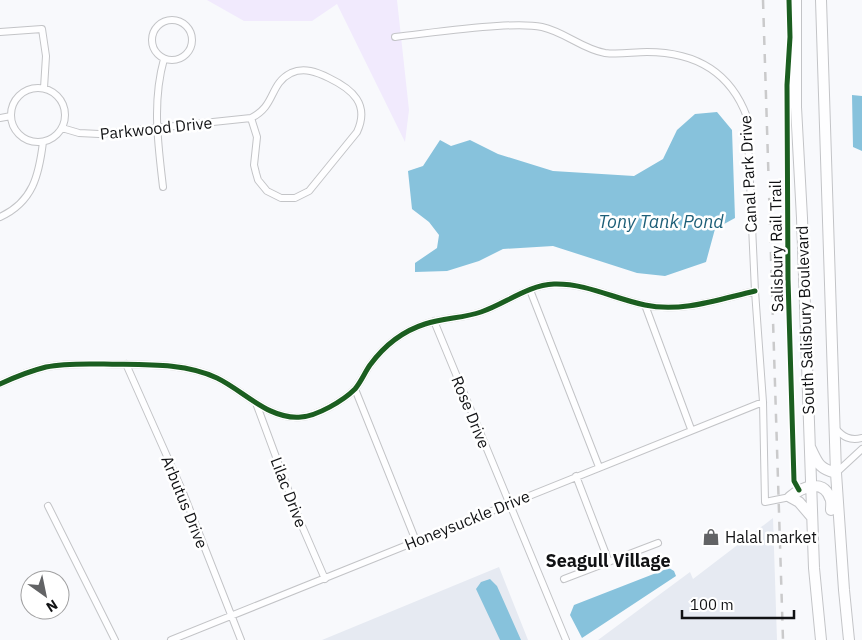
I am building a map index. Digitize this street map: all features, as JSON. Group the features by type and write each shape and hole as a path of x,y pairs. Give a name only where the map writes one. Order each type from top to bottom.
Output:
{"main road":[{"name":"South Salisbury Boulevard","path":"796,0 796,107 802,218 810,485 814,568 821,640"},
{"name":"South Salisbury Boulevard","path":"821,3 836,473 849,640"},
{"path":"809,444 824,470 836,473"},
{"path":"812,516 799,502 790,498 799,490 810,485 823,488 830,497 833,528 840,536"}],"street":[{"path":"169,20 182,22 191,32 193,38 189,52 178,60 164,59 159,56 152,44 153,32 162,22 169,20"},
{"name":"Canal Park Drive","path":"395,37 482,27 523,25 543,27 559,32 577,43 606,53 666,53 698,61 723,77 736,92 748,117 755,291 766,464 765,502 790,498"},
{"path":"0,32 42,29 46,56 44,88"},
{"path":"163,187 157,128 157,94 164,59"},
{"path":"301,70 317,72 344,85 354,95 361,114 357,132 315,186 302,196 288,199 273,195 258,180 254,165 258,138 251,118 268,104 279,82 293,72 301,70"},
{"path":"44,88 53,91 59,97 66,112 65,120 62,128 51,139 43,142 34,142 25,139 18,133 13,125 12,108 15,100 28,89 44,88"},
{"path":"0,118 11,116"},
{"name":"Parkwood Drive","path":"62,128 88,134 251,118"},
{"path":"0,217 20,203 34,184 39,169 43,142"},
{"path":"0,384 47,367 69,364 164,366 200,371 218,378 256,403 281,415 296,418 305,417 316,414 334,404 355,389 370,366 391,342 410,330 434,322 480,313 542,285 565,285 609,293 645,305 669,307 694,305 755,291"},
{"path":"530,290 599,467"},
{"path":"645,305 691,429"},
{"name":"Rose Drive","path":"434,322 566,640"},
{"name":"Arbutus Drive","path":"126,364 182,490 241,640"},
{"path":"355,389 416,542"},
{"name":"Honeysuckle Drive","path":"171,640 691,429 763,402"},
{"name":"Lilac Drive","path":"256,403 299,519 325,579"},
{"path":"835,428 842,436 849,439 862,438"},
{"path":"836,473 862,449"},
{"path":"576,476 609,562"},
{"path":"48,506 115,640"},
{"path":"564,579 658,542"}],"shaded area":[{"path":"207,0 397,0 409,110 405,142 337,4 312,21 244,21"},
{"path":"773,518 777,640 598,640 690,572 693,579"},
{"path":"499,567 528,640 322,640"}],"water":[{"path":"852,95 862,96 862,151 853,147"},
{"name":"Tony Tank Pond","path":"717,112 732,130 735,218 715,229 706,262 665,276 637,273 553,246 503,249 479,261 447,271 415,272 415,263 437,248 439,235 429,222 412,209 408,171 423,166 440,140 451,146 470,140 498,154 553,171 634,176 663,159 677,130 695,114"},
{"path":"669,568 674,571 676,576 582,638 570,615 574,605"},
{"path":"490,579 497,586 521,640 500,640 476,589 481,582"}],"railway":[{"path":"763,0 783,640"}],"cycle path":[{"name":"Salisbury Rail Trail","path":"789,0 790,37 787,85 788,279 794,481 799,490"},
{"path":"0,384 34,370 60,365 162,365 204,373 217,378 257,404 278,414 289,417 301,417 322,411 350,394 381,352 394,340 409,331 432,322 468,316 490,309 526,291 544,285 566,284 578,286 645,305 659,307 700,304 755,291"}],"place":[{"name":"Halal market","path":"711,537"}],"district":[{"name":"Seagull Village","path":"608,561"}]}
